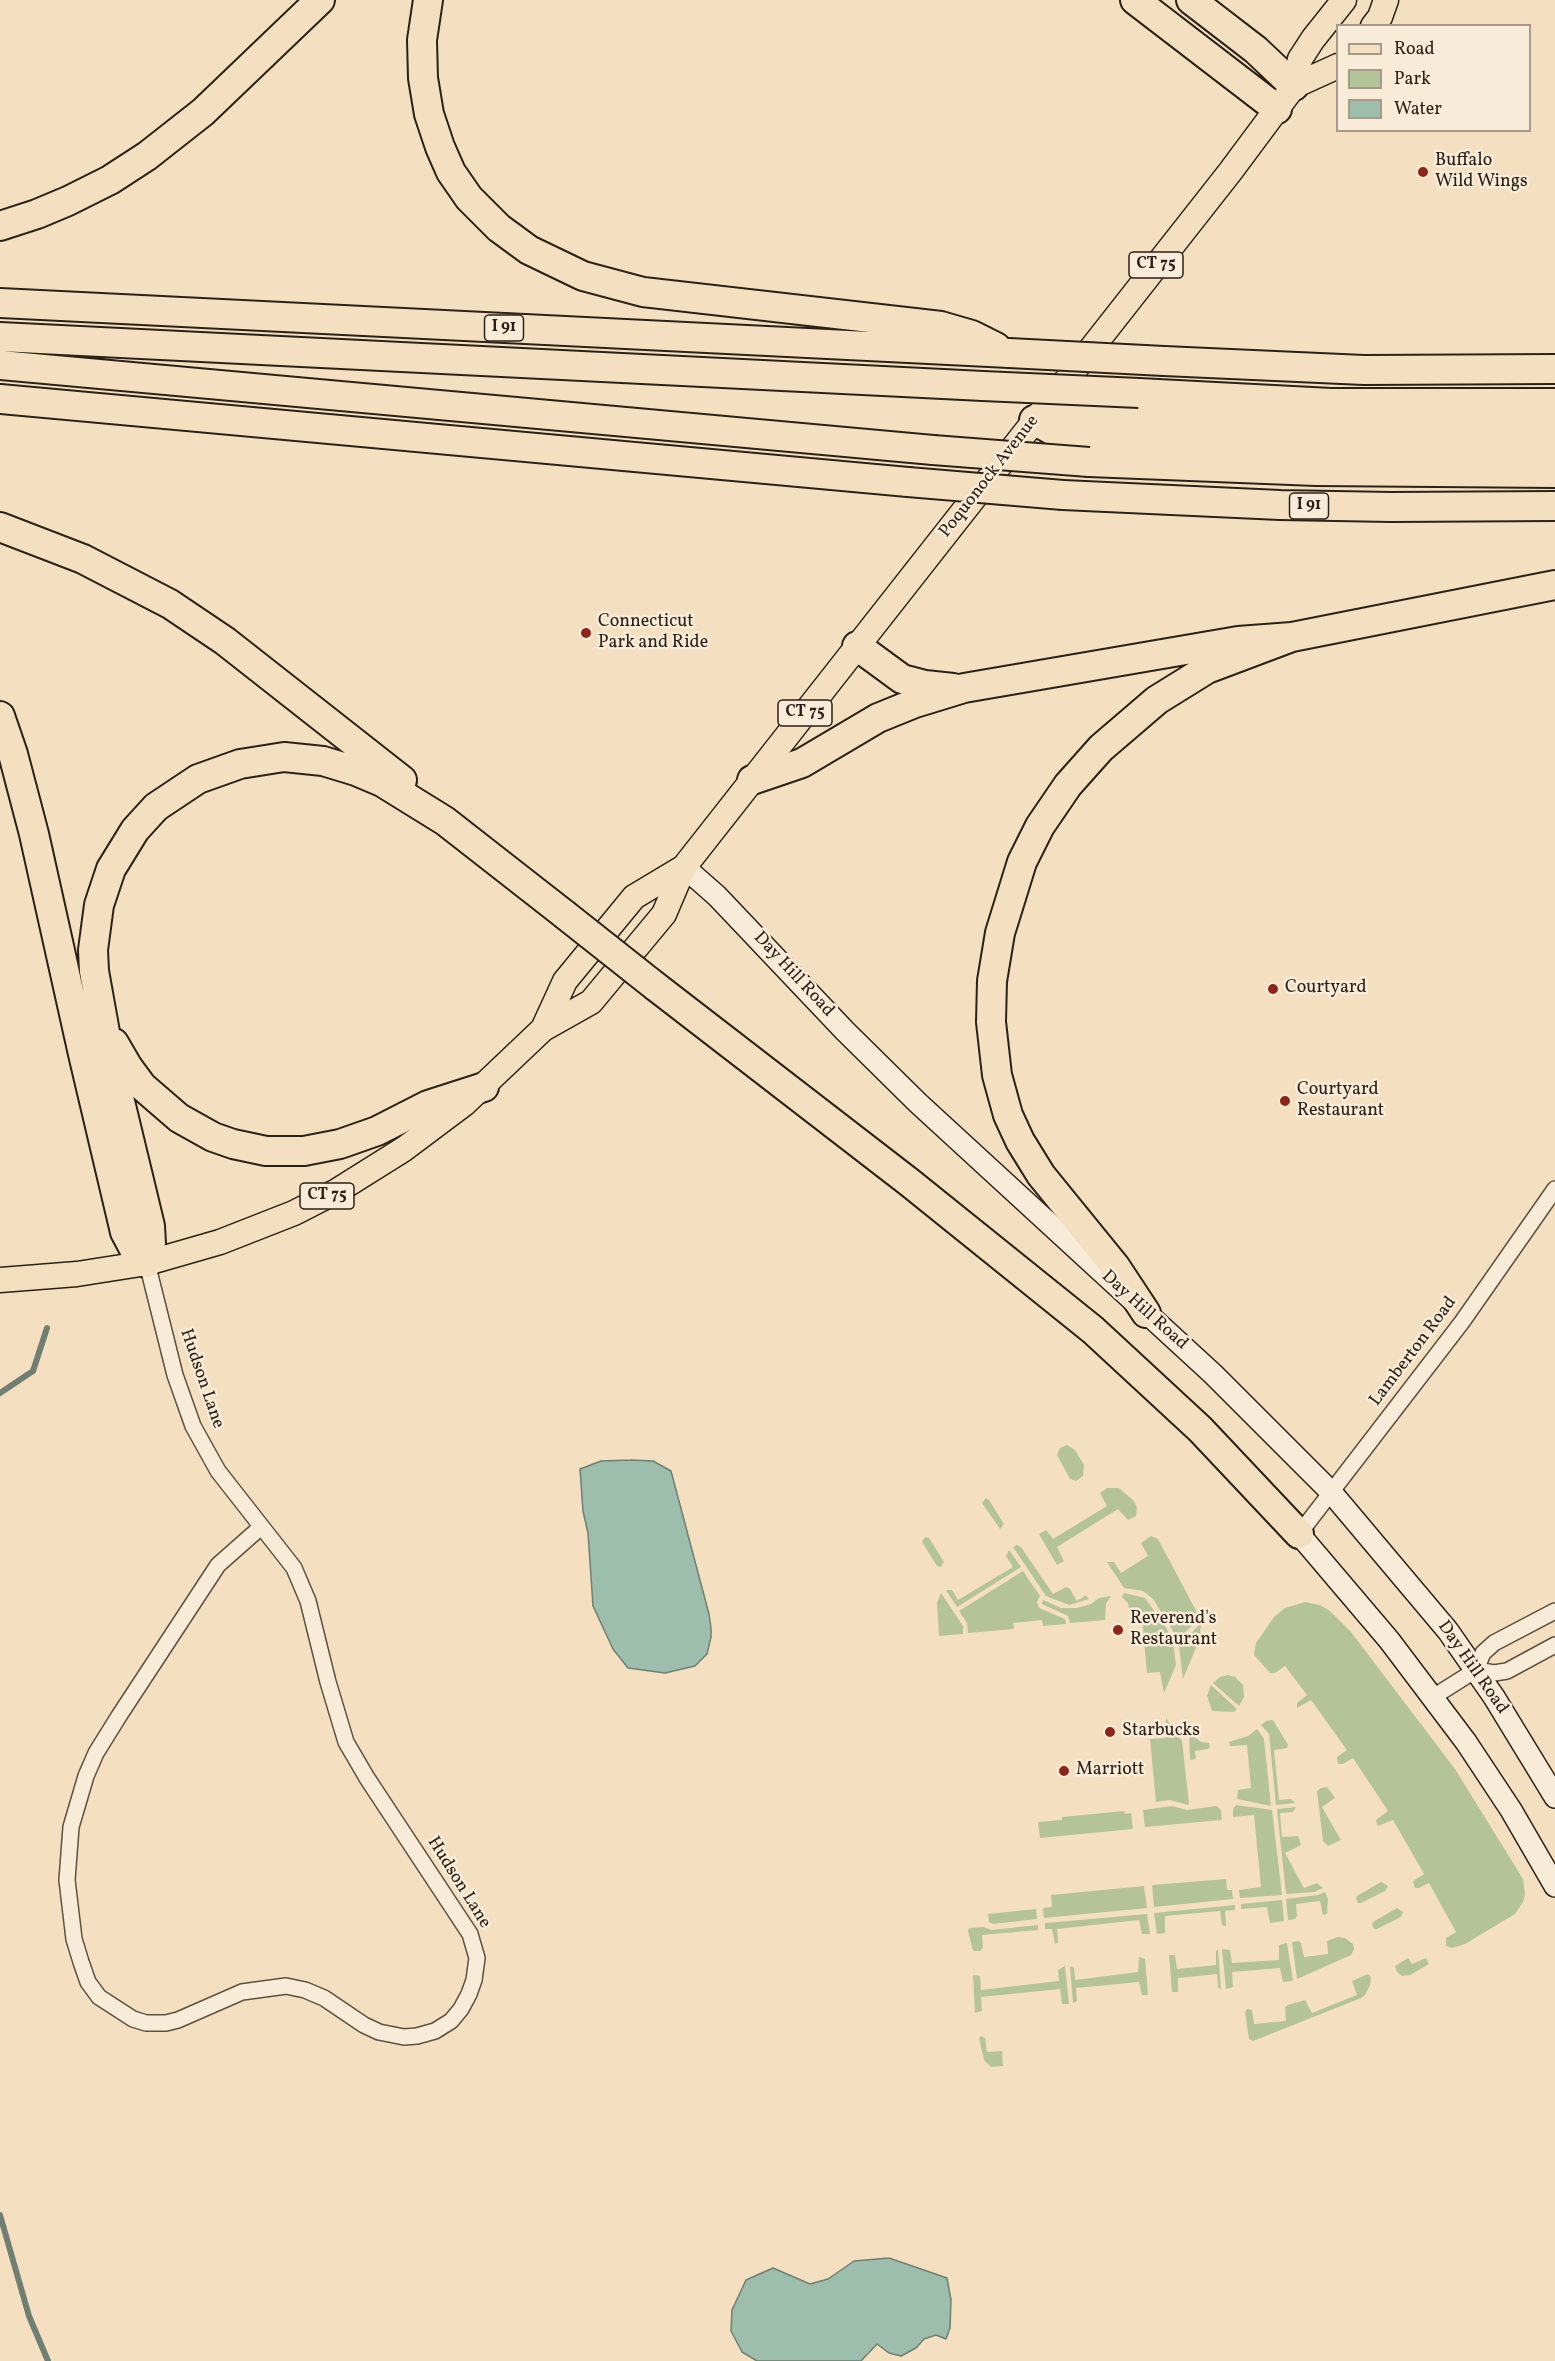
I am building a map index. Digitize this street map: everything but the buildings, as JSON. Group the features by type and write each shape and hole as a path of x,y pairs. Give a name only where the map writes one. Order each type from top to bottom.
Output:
{"highway":[{"path":"0,226 68,201 110,180 147,156 203,112 320,0"},
{"path":"428,0 422,40 423,78 429,114 442,154 469,198 499,228 529,250 569,270 622,288 660,295 941,326 972,335 1009,353"},
{"path":"1135,0 1277,109"},
{"path":"1191,0 1256,50 1294,86"},
{"name":"I 91","path":"0,303 1364,370 1555,369"},
{"path":"0,337 1331,403 1555,403"},
{"path":"0,365 933,450 1089,462 1316,471 1555,473"},
{"name":"I 91","path":"0,399 1063,495 1280,505 1555,506"},
{"path":"1034,420 1057,412 1073,411 1311,423 1555,425"},
{"path":"1034,420 1053,431 1070,436 1124,440 1346,448 1555,448"},
{"path":"0,527 66,551 94,564 138,586 198,622 409,785 445,821"},
{"path":"752,780 802,763 878,718 915,703 964,688 1238,641 1292,637 1555,585"},
{"path":"1146,1313 1115,1266 1041,1175 1023,1148 1008,1115 997,1075 992,1042 992,981 1000,933 1012,886 1035,835 1068,785 1101,748 1150,705 1208,669 1292,637"},
{"path":"857,646 902,679 925,685 964,688"},
{"path":"0,716 13,754 34,834 83,1054 126,1232 134,1249 147,1263"},
{"path":"147,1263 151,1243 150,1226 110,1060 94,971 94,936 99,905 111,869 129,838 148,814 172,795 198,779 224,768 284,757 310,759 376,779 445,821 927,1197 1093,1329 1200,1429 1299,1534"},
{"path":"100,1005 122,1058 149,1094 196,1129 251,1149 295,1151 340,1144 377,1131 428,1106 484,1087"}],"main road":[{"name":"Poquonock Avenue","path":"0,1280 77,1274 147,1263 198,1250 294,1213 337,1191 420,1138 484,1087 543,1029 591,1002 664,914 684,867 1230,172 1294,86 1300,59 1344,0"},
{"path":"1375,24 1380,17 1386,0"},
{"name":"Poquonock Avenue","path":"1294,86 1336,67"},
{"name":"Poquonock Avenue","path":"543,1029 565,981 634,897 684,867"},
{"name":"Day Hill Road","path":"684,867 717,896 845,1031 918,1103 1254,1414 1331,1492 1422,1598 1476,1670 1555,1797"},
{"path":"1299,1534 1370,1617 1433,1697 1498,1789 1555,1886"}],"street":[{"name":"Lamberton Road","path":"1299,1534 1462,1322 1555,1190"},
{"name":"Hudson Lane","path":"147,1263 169,1354 193,1426 218,1471 294,1568 308,1601 346,1742 367,1778 470,1934 477,1958 474,1980 461,2009 451,2020 435,2031 404,2037 378,2032 324,1998 305,1990 286,1986 234,1995 178,2020 166,2023 146,2022 133,2019 99,1997 88,1982 81,1962 69,1907 68,1864 71,1827 86,1776 96,1753 118,1716 218,1565 261,1527"},
{"path":"1433,1697 1476,1670 1483,1653 1494,1643 1555,1611"},
{"path":"1476,1670 1494,1673 1507,1671 1555,1645"}],"green space":[{"path":"1067,1445 1075,1450 1084,1465 1083,1476 1076,1481 1070,1479 1057,1455 1060,1448"},
{"path":"1107,1488 1119,1488 1134,1501 1137,1508 1136,1516 1128,1520 1118,1509 1057,1547 1064,1561 1057,1565 1039,1534 1046,1530 1053,1539 1107,1506 1100,1493"},
{"path":"986,1498 1004,1524 1000,1529 982,1503"},
{"path":"1151,1536 1158,1539 1200,1618 1178,1639 1153,1599 1143,1591 1124,1588 1107,1562 1114,1562 1121,1573 1148,1556 1141,1543"},
{"path":"925,1537 929,1538 944,1562 941,1567 937,1566 922,1542"},
{"path":"1017,1545 1021,1547 1053,1594 1066,1587 1070,1589 1077,1601 1086,1595 1089,1599 1069,1605 1046,1596 1013,1547"},
{"path":"1009,1550 1021,1567 957,1607 946,1590 952,1590 958,1600 1013,1567 1006,1556"},
{"path":"1023,1571 1040,1596 1037,1602 1039,1608 1065,1619 1066,1624 1043,1626 1042,1620 1013,1623 1014,1629 968,1633 967,1623 959,1611"},
{"path":"941,1593 963,1626 963,1634 939,1636 937,1603"},
{"path":"1124,1593 1145,1598 1167,1629 1173,1643 1176,1665 1164,1693 1160,1672 1147,1673 1142,1617 1131,1617 1128,1603 1122,1597"},
{"path":"1111,1596 1106,1604 1105,1620 1070,1623 1068,1616 1042,1604 1043,1600 1061,1608 1077,1608 1091,1604 1099,1598"},
{"path":"1305,1602 1320,1605 1330,1611 1351,1632 1455,1769 1523,1879 1525,1894 1515,1914 1465,1944 1452,1948 1446,1946 1446,1938 1456,1932 1429,1883 1415,1888 1413,1881 1424,1874 1393,1820 1378,1826 1377,1819 1388,1811 1353,1758 1343,1764 1338,1764 1337,1757 1347,1750 1311,1700 1297,1708 1297,1703 1307,1695 1285,1666 1275,1673 1270,1673 1254,1655 1256,1643 1274,1617 1285,1608"},
{"path":"1201,1623 1200,1638 1183,1679 1179,1646"},
{"path":"1228,1675 1235,1677 1243,1685 1244,1697 1239,1706 1213,1683 1220,1677"},
{"path":"1211,1685 1237,1709 1234,1712 1212,1711 1207,1696"},
{"path":"1166,1718 1182,1741 1188,1805 1170,1800 1156,1802 1150,1739 1166,1738"},
{"path":"1273,1720 1288,1745 1287,1748 1274,1750 1279,1800 1291,1799 1295,1803 1276,1805 1269,1734 1261,1725"},
{"path":"1257,1729 1264,1739 1271,1806 1237,1799 1238,1790 1251,1788 1247,1745 1230,1746 1229,1742 1248,1736"},
{"path":"1189,1732 1201,1742 1209,1743 1210,1747 1195,1751 1196,1759 1190,1760"},
{"path":"1327,1787 1335,1798 1322,1807 1341,1840 1328,1846 1323,1841 1317,1791"},
{"path":"1236,1805 1272,1810 1282,1895 1240,1898 1239,1890 1261,1887 1254,1815 1233,1817 1233,1809"},
{"path":"1172,1806 1187,1810 1217,1806 1221,1810 1222,1820 1145,1827 1143,1810"},
{"path":"1296,1807 1293,1812 1280,1813 1282,1837 1298,1836 1301,1845 1285,1853 1304,1888 1317,1883 1323,1888 1314,1892 1286,1894 1277,1809"},
{"path":"1124,1811 1125,1814 1131,1813 1133,1829 1040,1838 1038,1822 1062,1820 1062,1817"},
{"path":"1226,1879 1227,1890 1232,1890 1233,1899 1154,1907 1152,1885"},
{"path":"1381,1882 1388,1886 1385,1891 1358,1903 1357,1896"},
{"path":"1144,1886 1147,1908 1044,1918 1043,1908 1052,1907 1051,1895"},
{"path":"1325,1892 1328,1899 1327,1914 1323,1915 1320,1901 1296,1904 1297,1916 1295,1919 1288,1920 1286,1899"},
{"path":"1282,1900 1284,1921 1270,1923 1267,1907 1241,1909 1241,1904"},
{"path":"1235,1905 1235,1910 1225,1911 1226,1926 1222,1925 1220,1911 1165,1916 1165,1933 1157,1934 1154,1913"},
{"path":"1397,1908 1403,1912 1401,1917 1374,1929 1373,1922"},
{"path":"1036,1909 1037,1919 993,1924 989,1922 988,1914"},
{"path":"1147,1914 1150,1934 1142,1934 1139,1920 1057,1929 1058,1943 1055,1944 1052,1929 1045,1929 1045,1923"},
{"path":"1038,1925 1038,1930 982,1935 983,1948 980,1951 973,1951 968,1931 969,1928 983,1927 992,1930"},
{"path":"1338,1937 1345,1938 1353,1944 1354,1949 1351,1955 1297,1979 1292,1942 1301,1943 1304,1957 1328,1954 1327,1941"},
{"path":"1287,1943 1293,1981 1283,1982 1280,1968 1232,1972 1233,1987 1226,1989 1222,1949 1230,1950 1232,1963 1279,1960 1279,1945"},
{"path":"1218,1949 1221,1990 1218,1987 1217,1974 1178,1978 1178,1992 1172,1992 1169,1955 1175,1955 1177,1969 1216,1965"},
{"path":"1139,1957 1145,1959 1148,1995 1142,1995 1139,1982 1076,1988 1077,2001 1073,2003 1070,1966 1074,1968 1075,1980 1138,1972"},
{"path":"1408,1958 1412,1964 1426,1958 1429,1964 1410,1975 1402,1976 1397,1972 1395,1966"},
{"path":"1065,1966 1069,2004 1062,2004 1060,1989 981,1997 982,2011 975,2013 973,1975 980,1976 981,1990 1059,1981 1058,1970"},
{"path":"1368,1974 1371,1977 1370,1985 1361,1998 1253,2041 1249,2039 1245,2012 1247,2009 1252,2010 1254,2024 1286,2021 1285,2007 1288,2005 1305,2000 1312,2013 1357,1995 1352,1981"},
{"path":"981,2036 985,2038 987,2052 1002,2051 1003,2066 991,2067 984,2060 979,2038"}],"water":[{"path":"601,1461 653,1461 671,1471 711,1628 707,1654 695,1666 665,1673 628,1668 613,1649 593,1606 588,1533 583,1511 580,1469"},
{"path":"889,2258 947,2278 951,2300 950,2328 946,2339 936,2335 924,2339 916,2348 901,2356 889,2353 877,2344 861,2361 757,2361 742,2352 731,2331 732,2310 746,2280 773,2268 810,2284 828,2279 854,2261"}],"waterway":[{"path":"0,1393 33,1371 47,1328"},
{"path":"0,2215 29,2316 48,2361"}],"place":[{"name":"Buffalo Wild Wings","path":"1423,172"},
{"name":"Connecticut Park and Ride","path":"586,633"},
{"name":"Courtyard","path":"1273,989"},
{"name":"Courtyard Restaurant","path":"1285,1101"},
{"name":"Reverend's Restaurant","path":"1118,1630"},
{"name":"Starbucks","path":"1110,1732"},
{"name":"Marriott","path":"1064,1771"}]}
